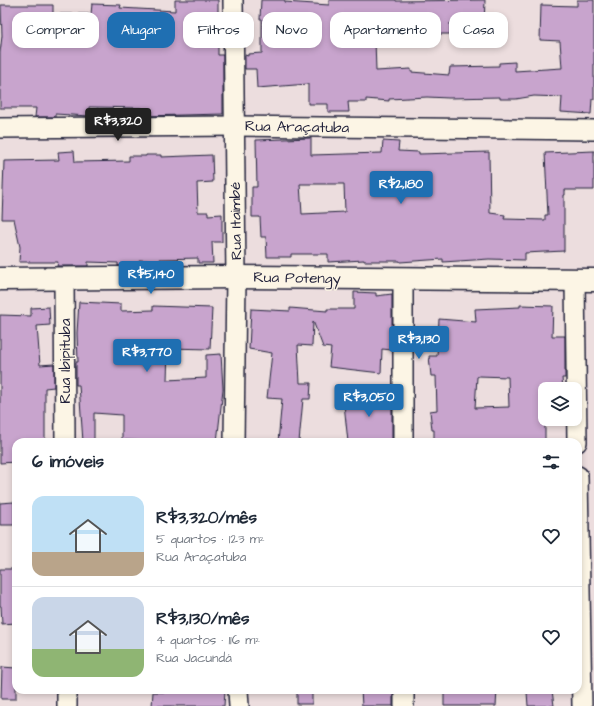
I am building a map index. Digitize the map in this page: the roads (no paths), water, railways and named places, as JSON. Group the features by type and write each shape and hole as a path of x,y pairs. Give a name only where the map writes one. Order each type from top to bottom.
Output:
{"main road":[{"name":"Rua Potengy","path":"0,279 236,277 584,280"}],"street":[{"name":"Rua Itaimbé","path":"233,0 236,277 234,438"},
{"name":"Rua Araçatuba","path":"0,128 235,126 594,130"},
{"name":"Rua Ibipituba","path":"64,279 65,438"},
{"path":"403,279 403,438"},
{"path":"577,438 584,280"},
{"path":"67,694 67,706"},
{"path":"238,694 239,706"},
{"path":"404,694 404,706"},
{"path":"582,694 582,706"}]}
